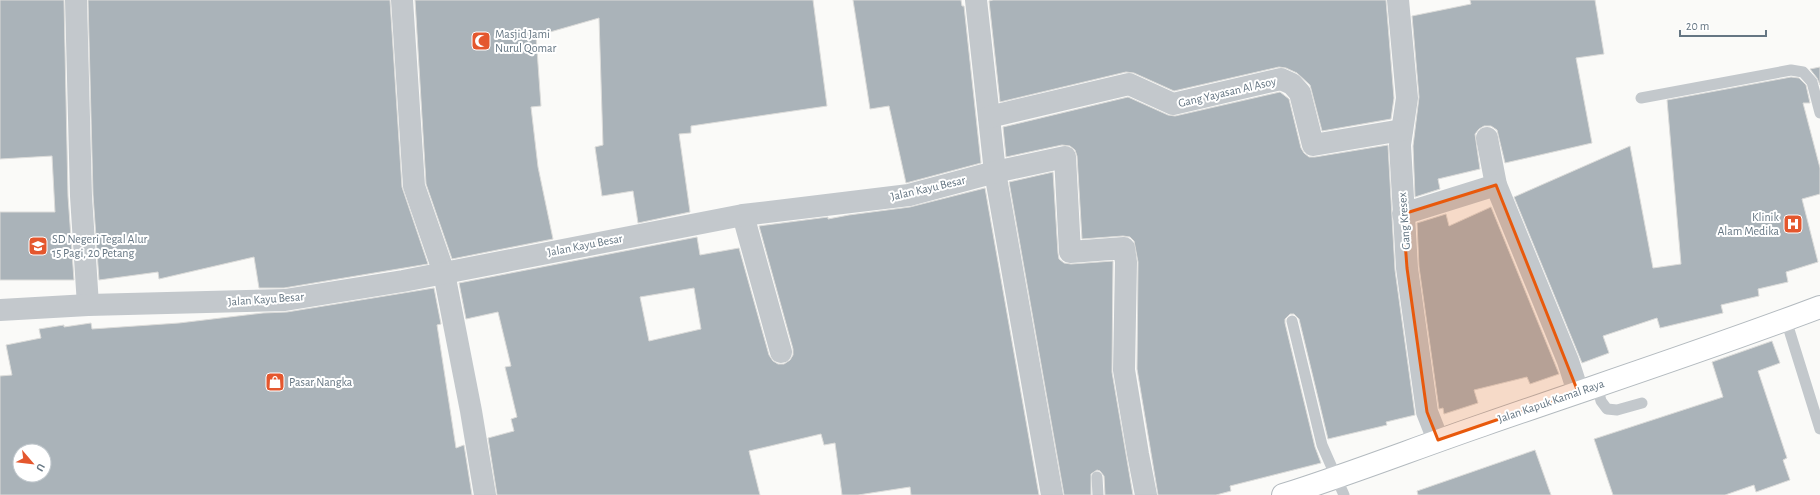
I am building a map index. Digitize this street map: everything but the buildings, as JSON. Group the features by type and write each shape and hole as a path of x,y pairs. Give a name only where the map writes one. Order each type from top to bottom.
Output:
{"main road":[{"name":"Jalan Kapuk Kamal Raya","path":"1283,495 1340,487 1438,440 1820,307"}],"street":[{"path":"76,0 75,30 80,118 81,196 88,305"},
{"path":"402,0 414,186 444,273 472,411 485,495"},
{"path":"976,0 995,172 1052,495"},
{"name":"Gang Kresex","path":"1398,0 1406,98 1400,145 1407,268 1427,412 1438,440"},
{"name":"Gang Yayasan Al Asoy","path":"989,117 1129,84 1173,104 1280,79 1292,84 1300,93 1313,145 1402,130"},
{"path":"1488,138 1496,185 1568,361 1587,389"},
{"name":"Jalan Kayu Besar","path":"0,310 88,305 285,300 444,273 743,215 909,195 995,172 1066,157 1070,252 1124,248 1126,262 1124,370 1146,495"},
{"path":"1403,214 1496,185"},
{"path":"743,215 780,352"}],"lane":[{"path":"1641,98 1791,70 1803,72 1812,82 1820,113"},
{"path":"1786,320 1820,429"},
{"path":"1292,321 1322,445 1340,487"},
{"path":"1587,389 1601,401 1607,409 1616,410 1642,403"},
{"path":"1097,477 1098,495"}],"highlighted area":[{"path":"1496,185 1578,392 1438,440 1427,412 1407,268 1403,214"}],"place":[{"name":"Masjid Jami Nurul Qomar","path":"481,41"},
{"name":"Klinik Alam Medika","path":"1793,224"},
{"name":"SD Negeri Tegal Alur 15 Pagi, 20 Petang","path":"38,246"},
{"name":"Pasar Nangka","path":"275,382"}]}
